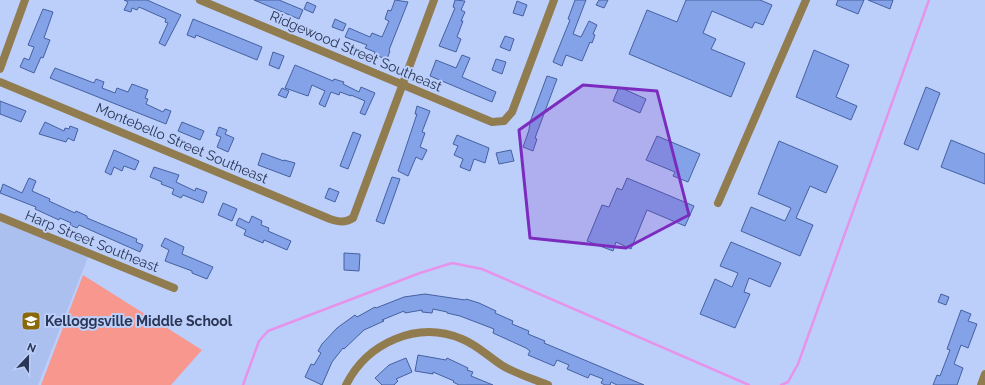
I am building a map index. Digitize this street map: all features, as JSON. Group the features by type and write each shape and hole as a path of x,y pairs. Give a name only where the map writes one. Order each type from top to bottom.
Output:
{"street":[{"path":"0,69 25,0"},
{"name":"Ridgewood Street Southeast","path":"200,0 492,122 504,121 512,112 554,0"},
{"path":"403,85 434,0"},
{"path":"718,203 806,0"},
{"name":"Montebello Street Southeast","path":"0,82 339,222 348,222 353,218 403,85"},
{"name":"Harp Street Southeast","path":"0,217 174,288"},
{"path":"346,385 356,368 365,357 385,343 413,334 442,333 460,338 473,344 504,366 548,385"},
{"path":"981,385 985,374"}],"highlighted area":[{"path":"583,85 657,91 689,215 626,248 530,238 519,130"}],"shaded area":[{"name":"Kelloggsville Middle School","path":"0,221 88,257 38,385 0,385"},
{"path":"83,275 202,350 171,385 41,385"}],"building":[{"path":"124,0 147,0 181,15 165,46 159,43 168,23 165,22 166,19 139,7 137,10 132,8 131,12 124,10 128,2"},
{"path":"254,0 279,0 303,10 299,19"},
{"path":"395,0 408,2 389,50 387,59 374,55 375,52 365,48 367,45 345,37 349,28 370,37 372,33 382,37 389,21 385,19 388,10 391,11"},
{"path":"455,0 465,1 461,10 465,12 461,21 463,21 457,37 461,39 456,52 439,46 455,8 453,7"},
{"path":"575,0 586,0 573,34 581,37 589,21 597,25 593,34 595,35 592,43 590,42 582,61 566,55 562,66 553,62 570,20 568,19"},
{"path":"599,0 608,0 604,8 596,5"},
{"path":"686,0 760,0 772,5 763,25 755,22 752,28 712,11 703,33 716,39 711,49 745,63 731,97 629,54 647,10 677,22"},
{"path":"838,0 864,0 858,14 836,5"},
{"path":"868,0 893,0 890,9"},
{"path":"517,1 527,5 523,16 513,13"},
{"path":"307,2 316,6 313,13 304,9"},
{"path":"43,9 53,12 44,38 50,40 43,58 41,57 34,73 20,67 24,58 29,60 34,47 28,45"},
{"path":"193,19 262,47 257,60 196,35 195,38 187,35"},
{"path":"335,19 346,24 343,31 332,27"},
{"path":"505,36 514,39 510,51 500,47"},
{"path":"814,50 849,65 836,97 857,106 851,120 796,97"},
{"path":"273,52 284,56 279,69 269,65"},
{"path":"462,55 470,58 462,77 496,92 492,102 430,76 436,60 456,68"},
{"path":"496,59 506,62 502,74 492,70"},
{"path":"295,65 333,81 334,79 344,82 343,84 359,92 361,87 375,93 365,115 360,113 365,101 351,95 340,92 339,95 331,92 325,107 319,104 325,91 312,85 308,96 285,88"},
{"path":"55,68 94,83 96,79 104,82 102,88 115,93 117,88 128,92 132,84 148,90 145,98 148,99 146,104 163,112 165,109 171,111 166,124 50,78"},
{"path":"547,76 557,79 535,138 537,139 533,151 523,147 530,122"},
{"path":"619,87 646,99 640,113 613,101"},
{"path":"926,87 940,93 918,150 904,144"},
{"path":"282,88 289,91 286,98 278,95"},
{"path":"0,101 26,111 21,122 0,114"},
{"path":"417,106 430,111 422,132 425,133 420,147 427,150 422,160 416,157 408,176 398,171 417,114 415,114"},
{"path":"45,122 64,131 65,128 69,129 70,126 78,129 74,141 68,138 66,142 39,134"},
{"path":"182,122 204,131 200,140 178,131"},
{"path":"219,127 227,130 225,134 234,138 228,152 217,147 221,137 216,135"},
{"path":"353,132 361,135 348,169 340,166"},
{"path":"457,135 489,148 485,163 474,159 470,171 460,167 463,159 454,155 458,146 453,144"},
{"path":"657,136 700,154 688,182 673,176 675,172 646,160"},
{"path":"951,140 985,154 985,184 941,167"},
{"path":"779,141 838,166 826,193 810,186 796,218 813,225 800,256 741,231 751,207 785,221 791,208 758,194"},
{"path":"114,150 139,161 135,170 124,166 122,171 114,167 111,175 105,172"},
{"path":"511,150 514,161 499,164 496,153"},
{"path":"262,153 284,161 295,163 290,177 258,165"},
{"path":"154,167 179,175 176,182 195,191 196,188 207,192 203,203 183,195 181,198 172,194 174,189 161,184 162,182 150,177"},
{"path":"392,177 400,179 384,224 376,221"},
{"path":"29,178 36,181 32,191 50,199 49,201 75,213 76,211 87,216 87,218 137,239 136,242 143,245 140,252 79,225 77,228 70,225 71,223 60,218 59,220 35,209 36,207 0,193 3,184 22,193"},
{"path":"627,178 694,206 685,226 647,210 631,249 616,242 613,251 587,241 602,205 609,207 617,188 622,190"},
{"path":"329,188 339,192 335,202 325,198"},
{"path":"223,203 237,209 232,221 218,215"},
{"path":"252,216 262,221 261,225 269,228 268,231 291,241 287,250 264,240 263,243 244,235 246,230 236,225 239,218 249,223"},
{"path":"165,238 184,247 182,254 213,267 207,279 192,273 192,271 165,261 169,250 161,246"},
{"path":"731,242 781,263 770,287 749,278 744,292 750,294 735,328 700,314 715,279 732,287 738,273 720,266"},
{"path":"344,253 360,254 359,271 344,270"},
{"path":"425,294 466,299 479,303 496,311 495,313 513,321 512,324 529,331 528,334 545,341 544,343 644,385 617,385 611,382 610,385 605,385 601,383 603,379 590,374 588,378 567,369 569,365 557,360 554,366 528,355 530,351 493,333 494,329 460,316 433,309 432,313 422,312 422,310 405,313 404,311 382,320 384,321 364,330 344,349 343,348 332,362 322,385 305,377 311,364 314,365 321,353 318,351 322,344 337,328 355,315 357,317 375,307 376,308 404,297"},
{"path":"941,294 949,297 946,305 938,302"},
{"path":"961,310 971,314 968,321 977,324 968,348 961,345 954,364 963,368 957,385 933,385 937,375 940,376 950,350 947,349"},
{"path":"418,355 446,360 447,358 468,368 467,370 473,372 471,376 493,385 459,385 453,382 454,381 433,372 433,374 415,371"},
{"path":"406,358 412,372 396,379 398,381 394,385 382,385 375,378 389,365"}],"waterway":[{"path":"781,385 788,382 798,364 929,0"},
{"path":"243,385 259,341 268,331 420,273 452,263 482,269 749,385"}],"place":[{"name":"Kelloggsville Middle School","path":"31,321"}]}
